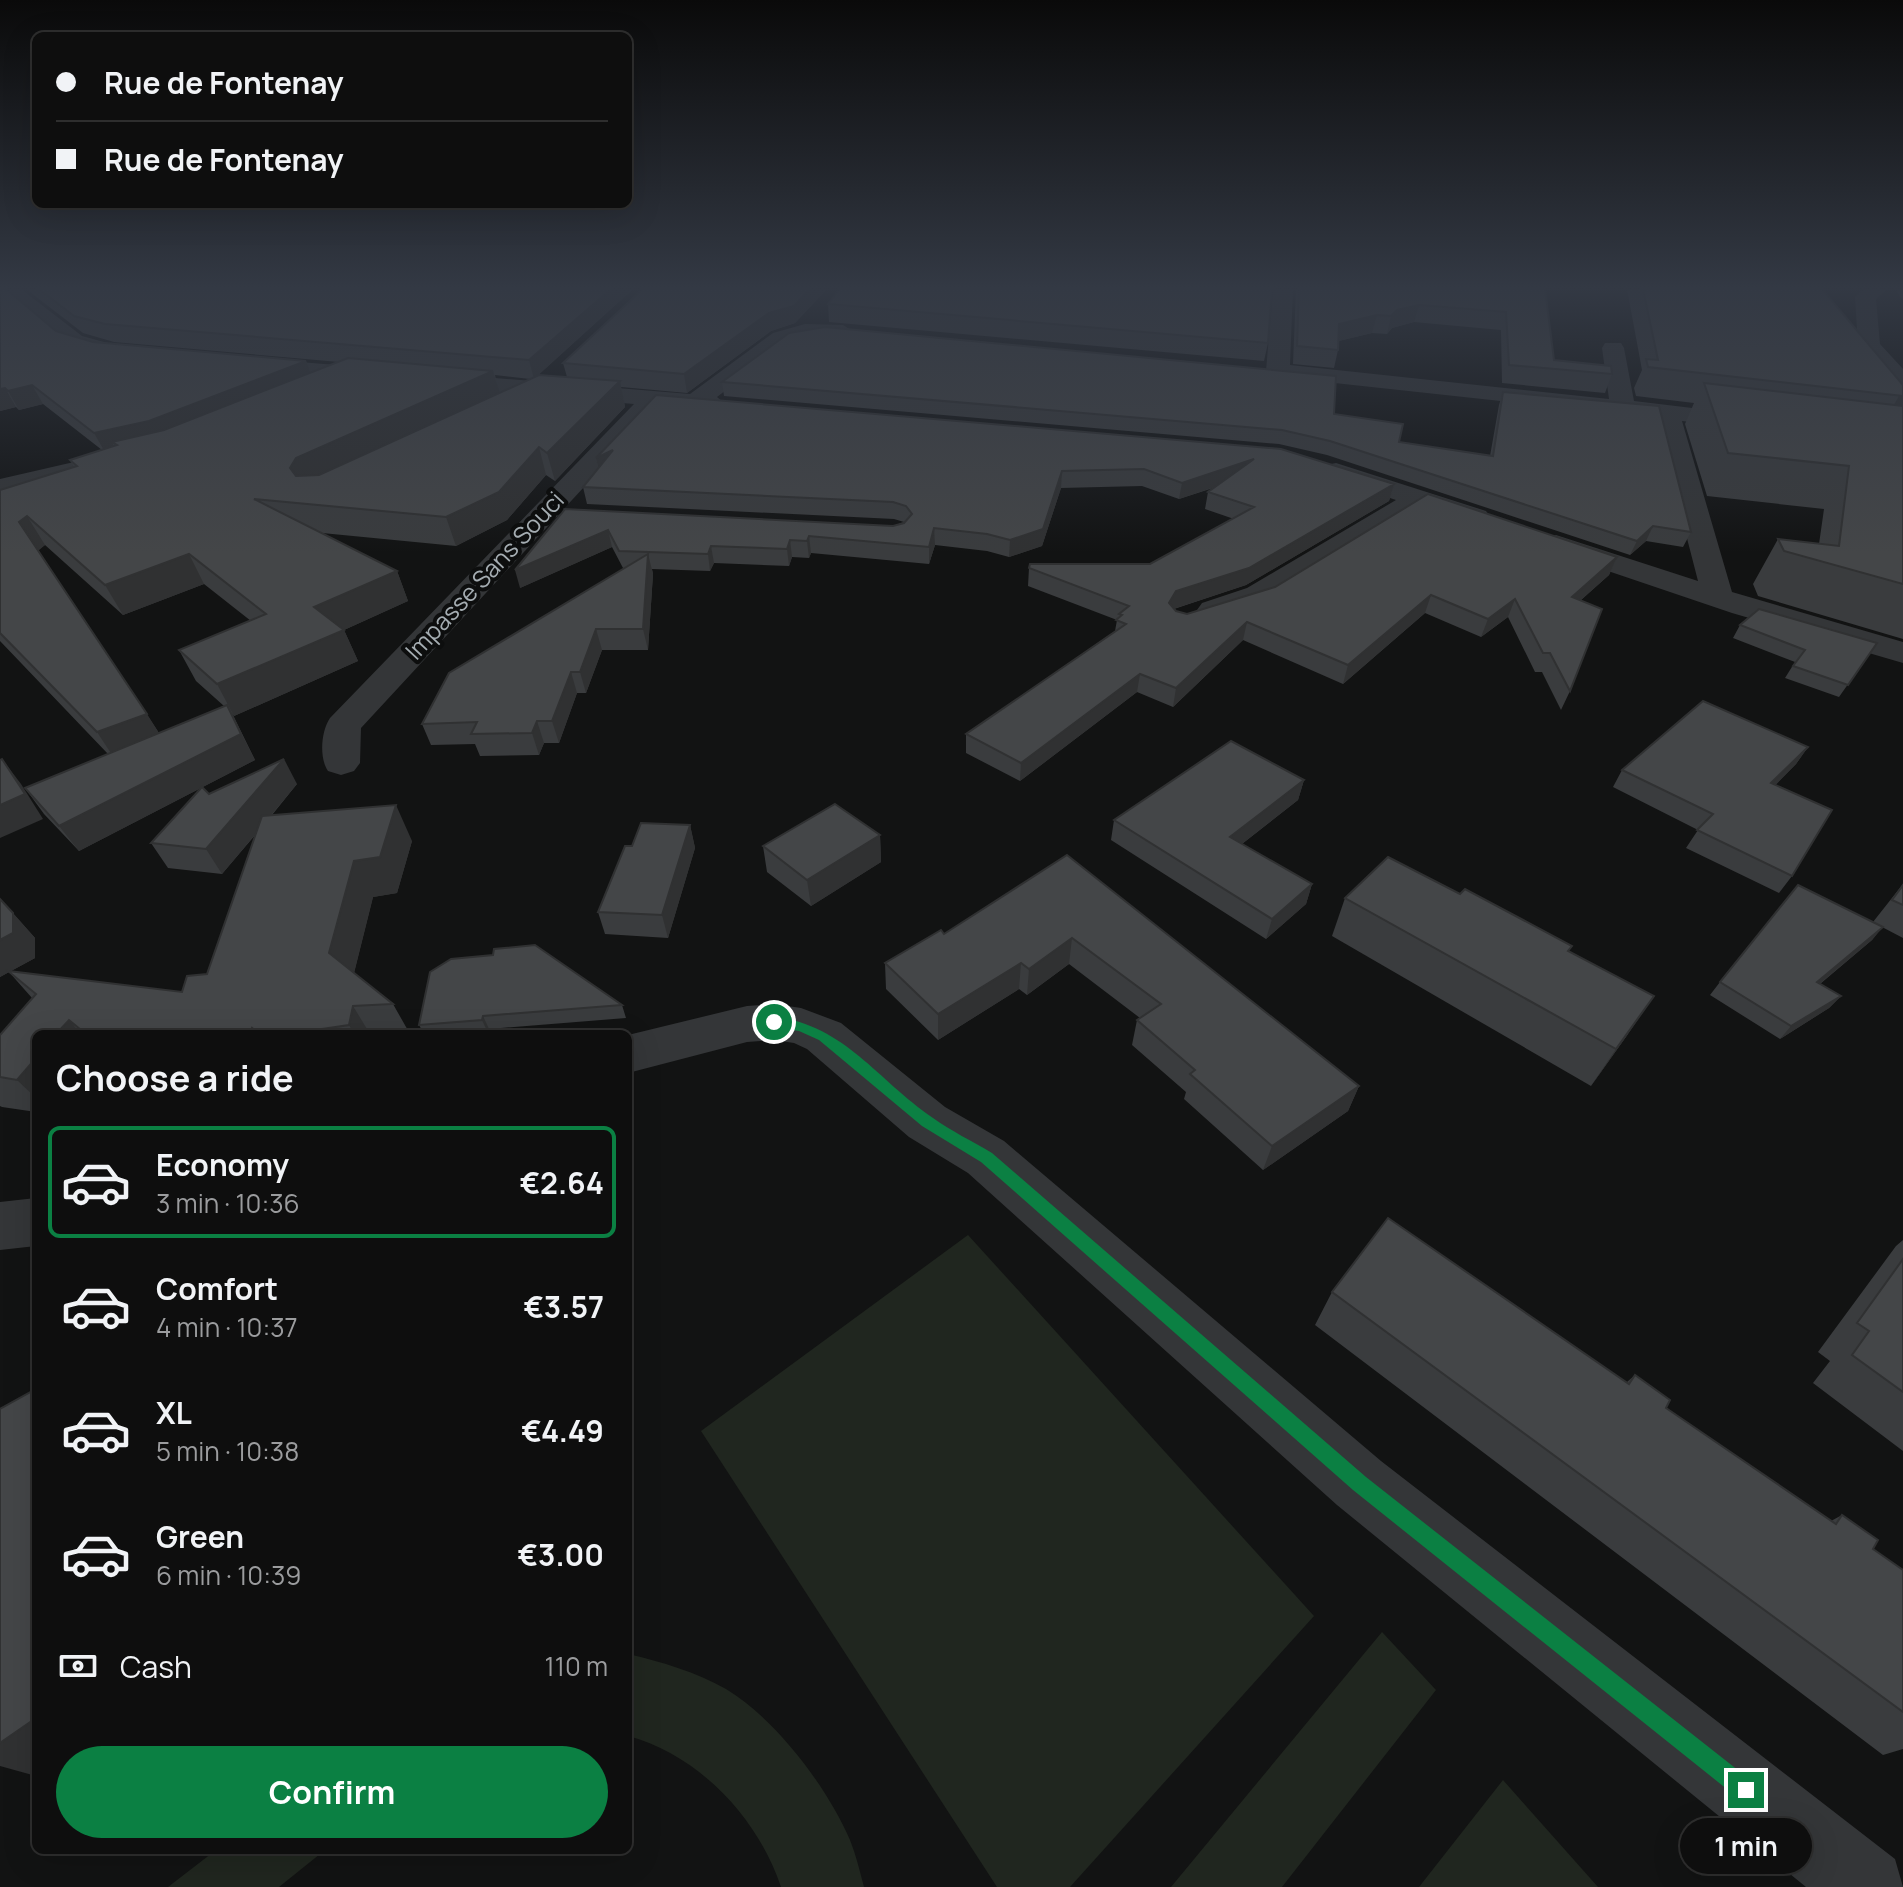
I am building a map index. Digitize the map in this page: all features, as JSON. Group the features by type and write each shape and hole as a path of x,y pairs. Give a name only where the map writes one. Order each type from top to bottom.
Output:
{"street":[{"path":"306,394 349,377"},
{"path":"392,377 742,406"},
{"path":"499,410 541,390 555,377"},
{"path":"695,402 729,377"},
{"path":"1333,377 1622,405 1774,424"},
{"path":"1618,377 1622,405"},
{"name":"Impasse Sans Souci","path":"341,763 343,726 652,399"},
{"path":"1666,410 1718,597"},
{"path":"0,487 111,462"},
{"path":"1317,464 1494,523"},
{"path":"1185,619 1258,595 1419,498"},
{"path":"543,513 575,515"},
{"path":"1539,538 1903,653"},
{"path":"632,1053 747,1024 774,1022 801,1026 824,1036 927,1122 986,1157 1359,1483 1867,1887"},
{"path":"0,1226 32,1222"}],"shaded area":[{"path":"968,1235 1314,1616 1070,1887 997,1887 701,1431"},
{"path":"1382,1632 1436,1690 1282,1887 1171,1887"},
{"path":"632,1655 715,1683 745,1702 781,1736 828,1798 850,1840 864,1887 781,1887 771,1861 741,1814 702,1774 654,1745 632,1737"},
{"path":"1503,1780 1598,1887 1419,1887"},
{"path":"211,1854 320,1854 279,1887 168,1887"}],"building":[{"path":"0,377 264,377 149,421 94,433 32,385 8,391 0,389"},
{"path":"299,377 479,377 296,458 290,468 296,476 319,475 534,377 620,381 547,453 539,447 499,492 446,517 254,499 397,571 314,607 344,630 217,684 179,650 266,614 189,554 105,585 27,516 19,522 147,714 97,732 0,633 0,490 77,466 70,460 117,445 112,442 164,430"},
{"path":"729,377 1336,377 1334,414 1403,424 1399,442 1493,456 1503,392 1659,406 1691,532 1653,526 1637,541 1330,441 1282,430 722,382"},
{"path":"1736,377 1896,377 1903,385 1903,396"},
{"path":"1704,383 1903,406 1903,584 1784,551 1778,539 1839,546 1849,466 1728,453"},
{"path":"656,395 1281,449 1394,484 1249,568 1176,591 1169,603 1176,611 1187,614 1275,587 1428,494 1617,557 1572,597 1602,609 1570,691 1550,653 1543,653 1515,599 1488,619 1431,595 1348,665 1247,622 1176,688 1140,674 1021,763 966,734 1126,624 1116,620 1129,606 1029,568 1030,564 1150,564 1254,507 1208,492 1254,459 1182,483 1144,469 1062,471 1043,529 1010,540 934,528 929,547 809,536 807,541 790,540 787,549 711,546 708,554 619,551 608,530 515,570 565,509 893,526 904,523 912,514 906,506 893,502 583,487 613,450 596,458"},
{"path":"648,554 643,629 596,629 580,672 571,672 552,721 537,721 532,733 471,734 477,722 422,724 449,673"},
{"path":"1759,609 1877,643 1848,685 1793,666 1805,650 1740,625"},
{"path":"1703,701 1808,747 1771,783 1832,810 1792,876 1697,830 1713,814 1622,770"},
{"path":"227,705 241,734 59,826 25,788"},
{"path":"1231,741 1304,780 1230,837 1312,884 1272,919 1114,820"},
{"path":"284,759 206,849 151,843 202,787 209,794"},
{"path":"0,760 25,794 0,805"},
{"path":"835,804 880,835 807,880 763,846"},
{"path":"396,805 380,857 354,861 329,953 393,1004 353,1006 349,1025 315,1030 81,1030 69,1020 60,1030 32,1030 32,1063 17,1080 0,1077 0,1035 36,994 8,971 182,992 187,976 207,974 262,816"},
{"path":"641,823 690,825 662,915 598,912 625,846 632,846"},
{"path":"1067,855 1359,1086 1272,1146 1190,1074 1195,1070 1137,1020 1161,1004 1072,938 1029,969 1021,963 938,1014 885,963 941,930 944,934"},
{"path":"1388,857 1460,894 1465,889 1572,946 1568,951 1654,996 1616,1049 1345,898"},
{"path":"1798,885 1883,927 1817,982 1841,996 1791,1026 1720,982"},
{"path":"1903,885 1903,905 1892,900"},
{"path":"0,899 13,913 13,933 0,940"},
{"path":"535,945 622,1005 483,1016 482,1020 419,1025 430,972 451,959 493,955 494,949"},
{"path":"1388,1218 1629,1384 1635,1375 1670,1400 1666,1408 1836,1524 1842,1515 1878,1540 1873,1549 1903,1570 1903,1712 1332,1292"},
{"path":"1903,1259 1903,1392 1852,1355 1869,1331 1857,1323"},
{"path":"32,1391 32,1721 0,1743 0,1409"}],"route":[{"path":"774,1022 801,1026 824,1036 927,1122 986,1157 1359,1483 1746,1790"}]}
